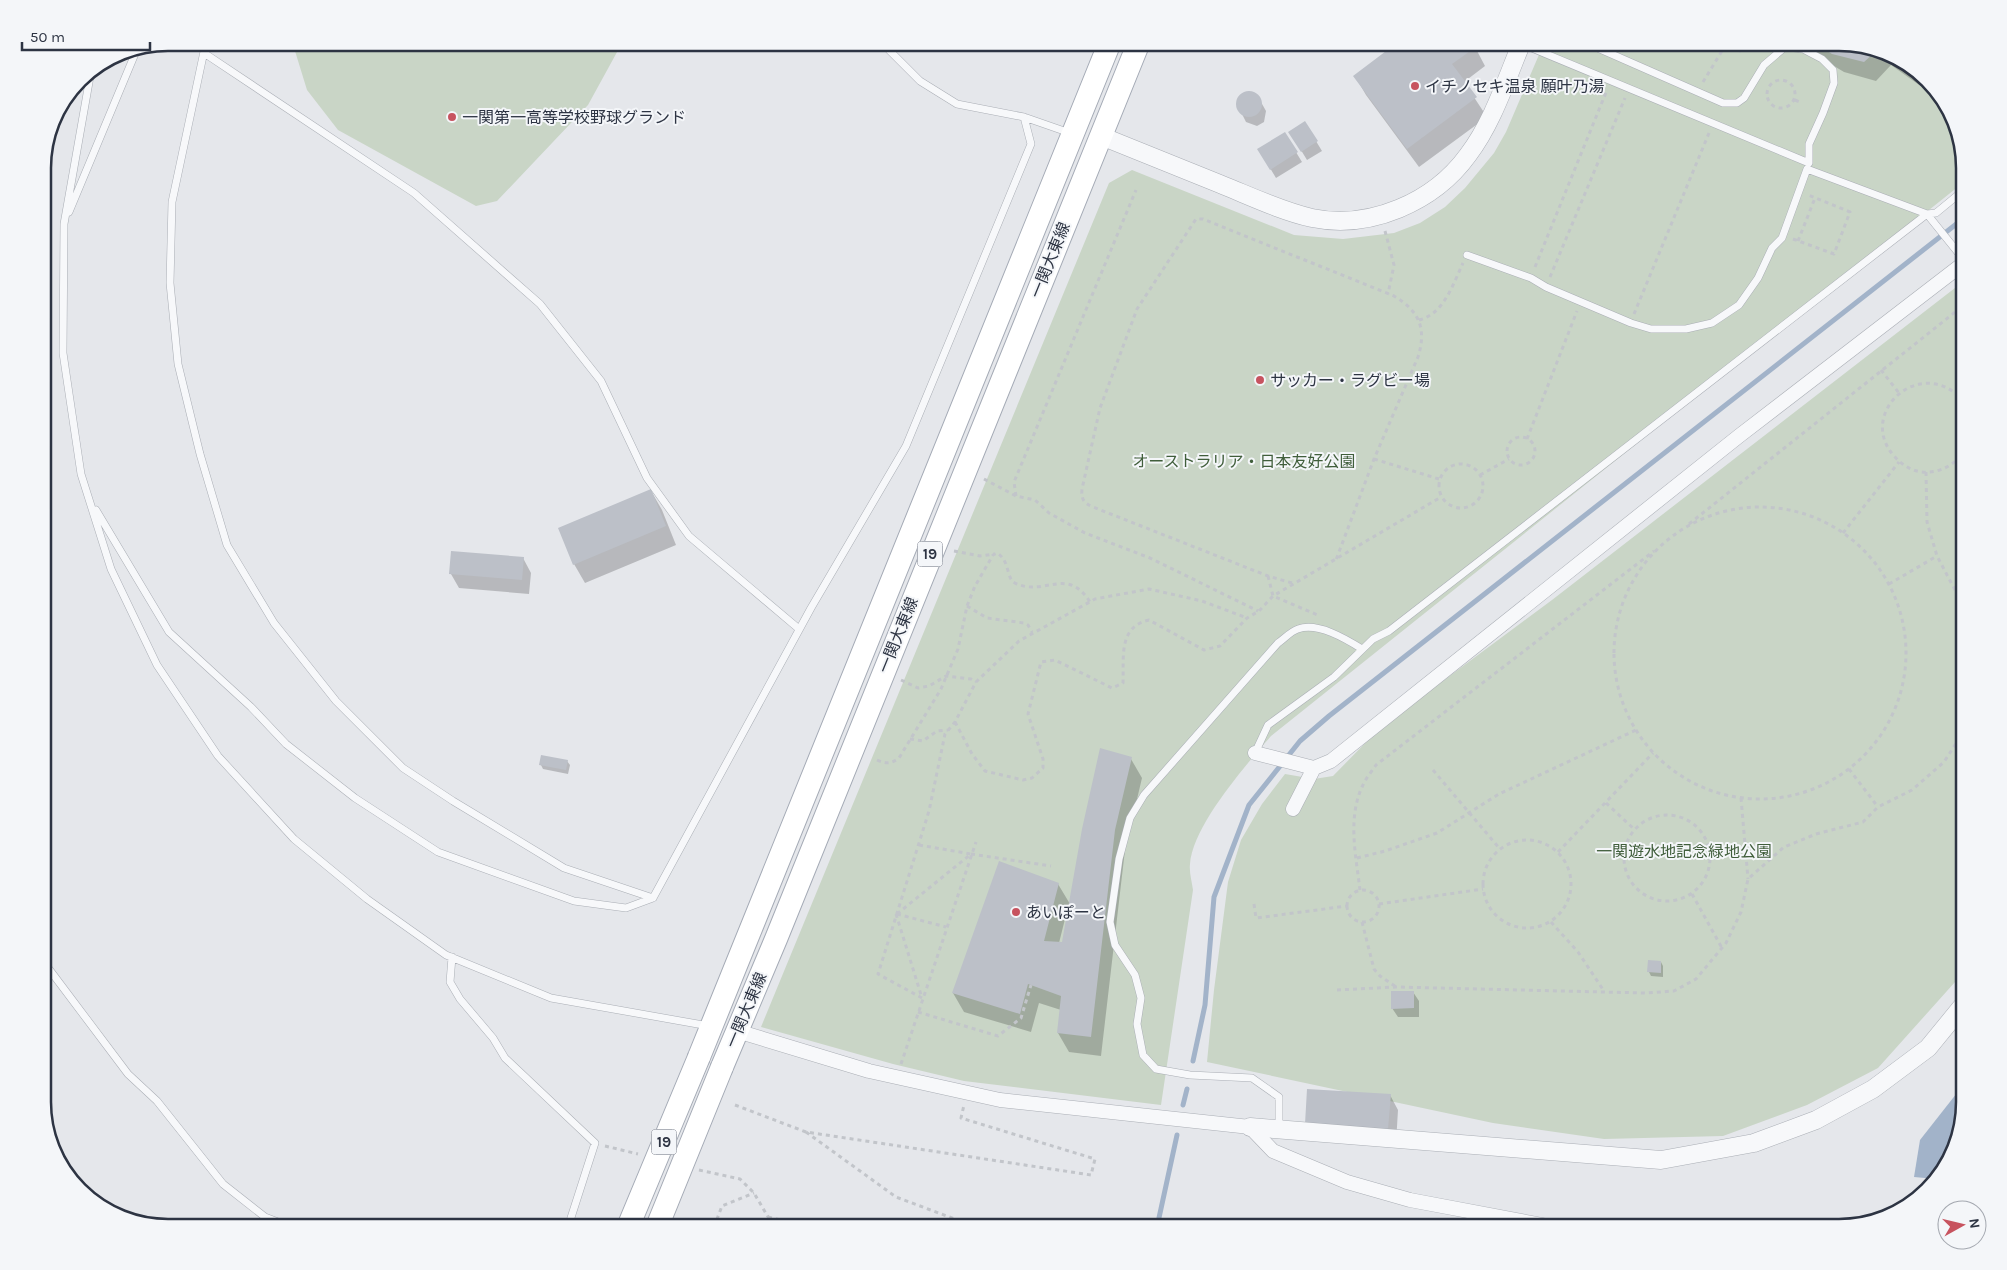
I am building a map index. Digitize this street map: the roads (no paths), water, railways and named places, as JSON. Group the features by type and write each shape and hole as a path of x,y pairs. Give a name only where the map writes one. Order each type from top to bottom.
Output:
{"main road":[{"name":"一関大東線","path":"632,1219 712,1026 1106,51"},
{"name":"一関大東線","path":"661,1219 1135,51"}],"street":[{"path":"1101,136 1281,208 1313,218 1346,220 1373,217 1398,211 1439,186 1468,155 1486,125 1518,51"},
{"path":"1255,753 1314,768 1331,761 1739,436 1956,268"},
{"path":"1292,809 1314,768"},
{"path":"737,1031 869,1071 1000,1100 1279,1131 1661,1160 1754,1143 1816,1120 1873,1089 1928,1048 1956,1014"},
{"path":"1250,1127 1273,1151 1347,1182 1410,1200 1507,1219"}],"lane":[{"path":"890,51 920,81 958,104 1024,117 1074,134"},
{"path":"1541,51 1809,163 1808,144 1823,113 1834,83 1833,70 1822,59 1806,51"},
{"path":"1605,51 1723,103 1738,103 1744,98 1764,65 1780,51"},
{"path":"653,898 564,868 453,801 403,768 336,701 274,623 227,545 200,454 178,364 170,283 172,202 204,53 414,194 540,304 602,381 647,478 689,536 799,628"},
{"path":"64,224 134,56"},
{"path":"89,82 64,224 62,353 81,474 111,569 157,665 218,756 294,839 367,899 452,957 551,998 712,1026"},
{"path":"89,499 169,632 251,707 286,744 355,798 438,852 574,901 626,908 653,898 799,628 906,446 1031,144 1024,117"},
{"path":"1467,255 1531,278 1546,287 1651,330 1686,329 1712,323 1738,305 1758,278 1772,248 1782,236 1806,169 1927,214 1956,250"},
{"path":"1255,753 1268,725 1334,677 1373,638 1389,631 1927,214 1936,212 1956,196"},
{"path":"1279,1131 1279,1097 1252,1078 1190,1075 1156,1069 1142,1055 1137,1024 1141,998 1135,975 1115,945 1110,922 1119,859 1130,818 1144,795 1278,643 1298,629 1318,629 1336,634 1362,649"},
{"path":"452,957 450,982 460,1000 493,1038 505,1058 595,1143 571,1219"},
{"path":"51,972 128,1074 157,1101 223,1184 270,1219"}],"water":[{"path":"1956,1094 1955,1117 1947,1147 1928,1178 1914,1177 1920,1140"}],"waterway":[{"path":"1193,1061 1205,1005 1214,897 1249,805 1300,741 1329,716 1956,224"},
{"path":"1183,1105 1187,1089"},
{"path":"1159,1219 1177,1135"}],"place":[{"name":"イチノセキ温泉 願叶乃湯","path":"1415,86"},
{"name":"一関第一高等学校野球グランド","path":"452,117"},
{"name":"サッカー・ラグビー場","path":"1260,380"},
{"name":"あいぽーと","path":"1016,912"}],"park label":[{"name":"オーストラリア・日本友好公園","path":"1244,461"},
{"name":"一関遊水地記念緑地公園","path":"1684,851"}]}
